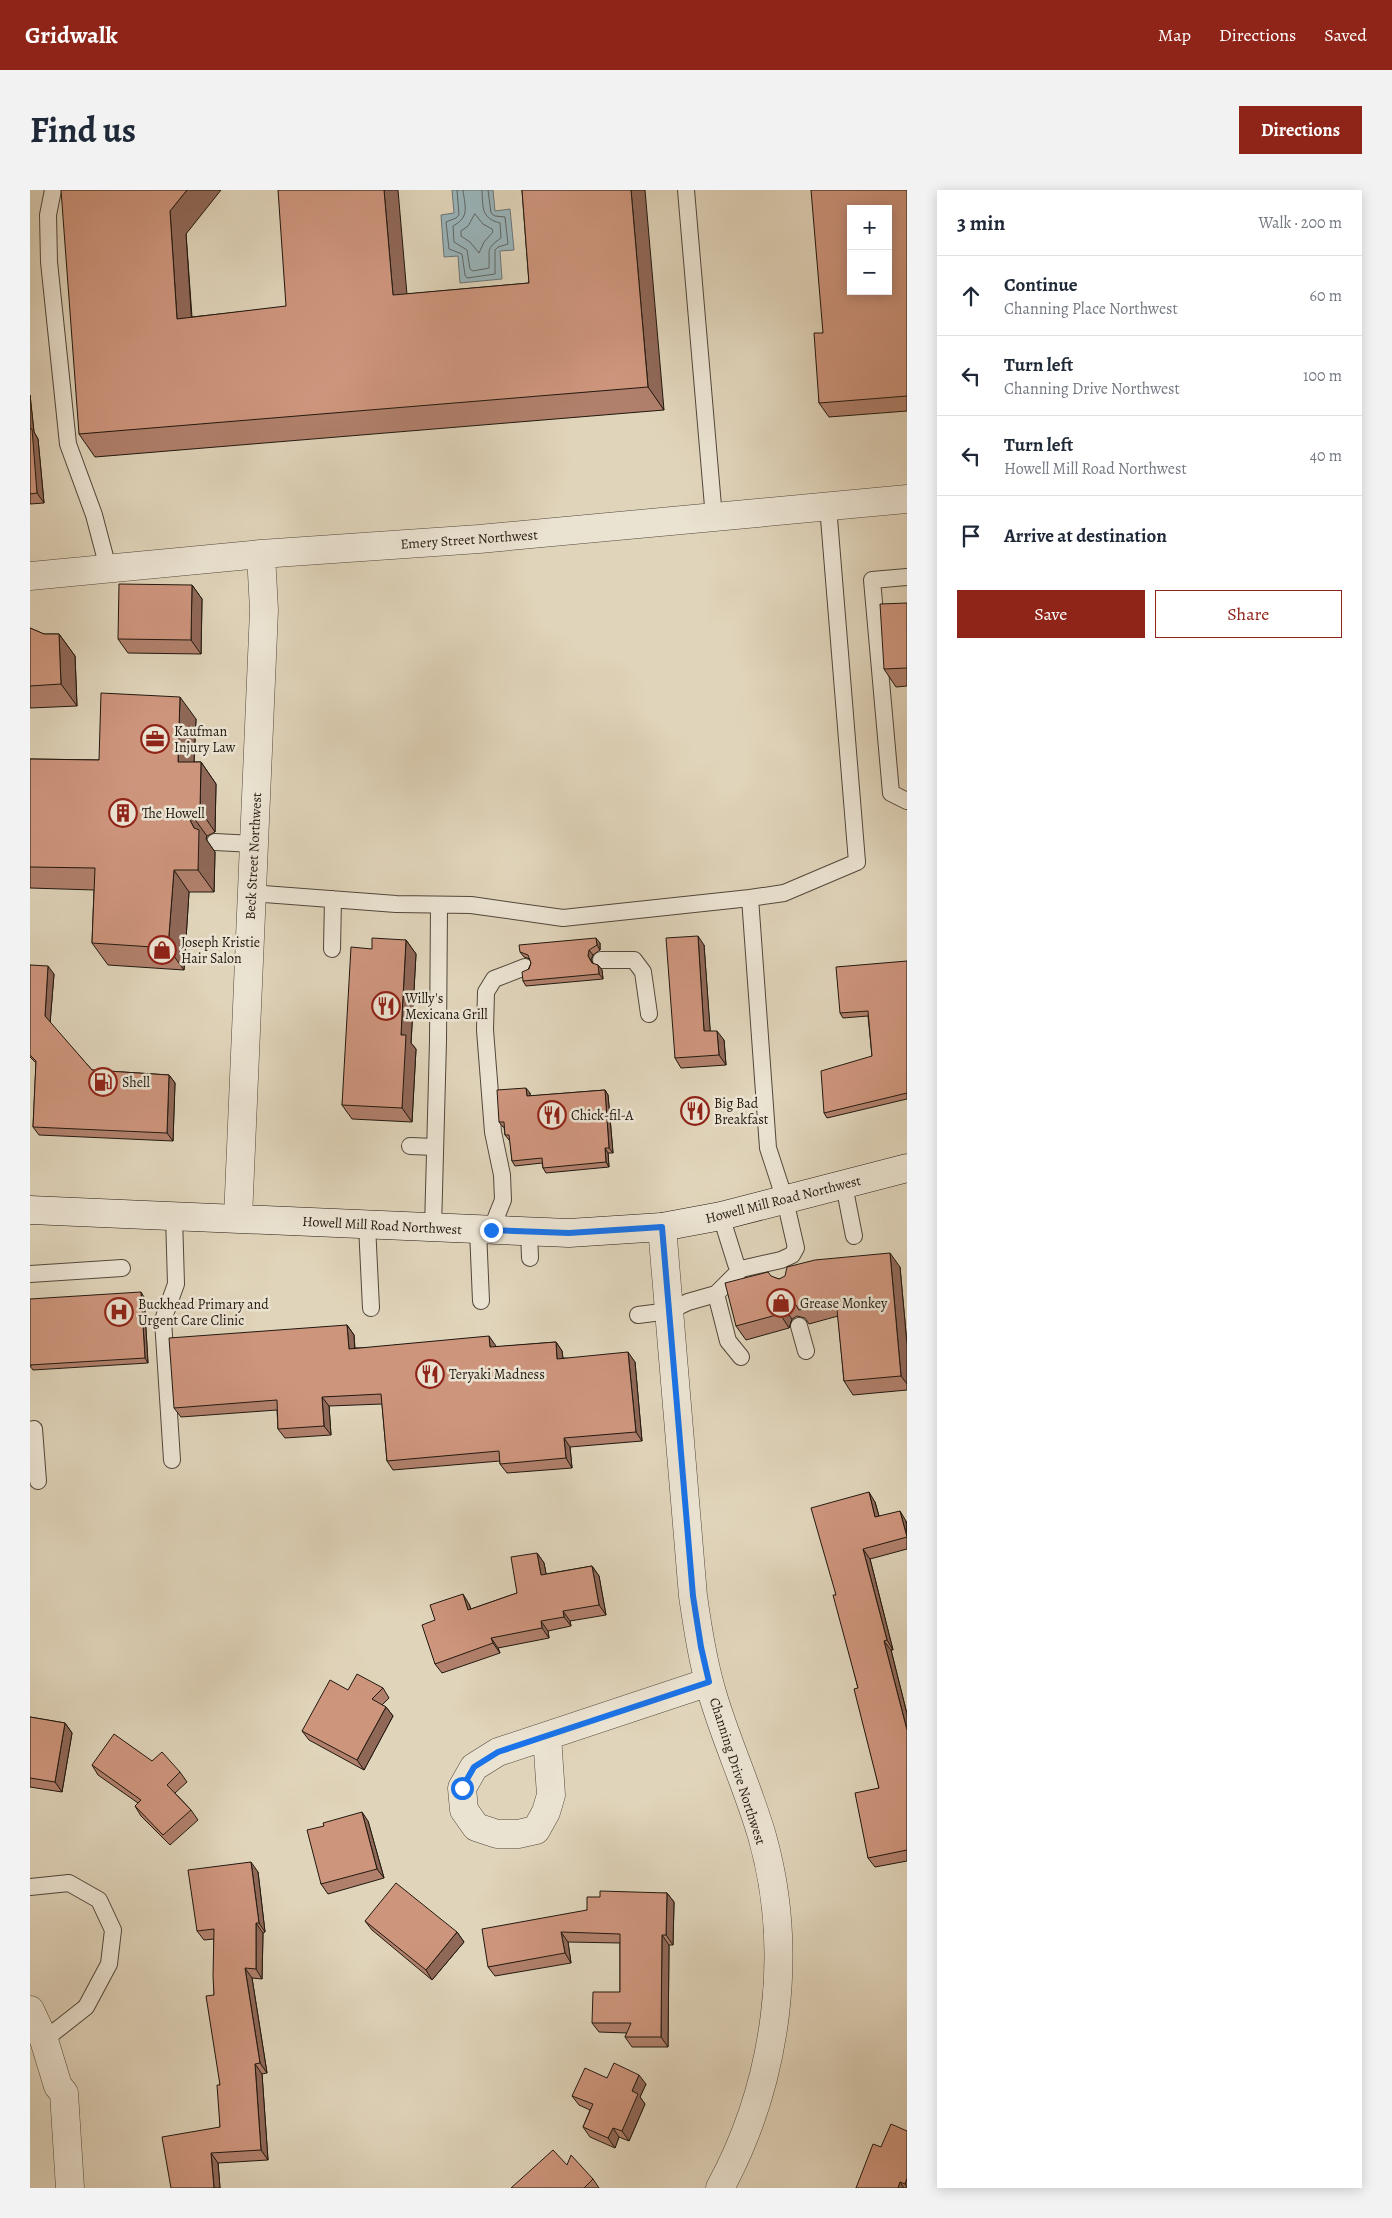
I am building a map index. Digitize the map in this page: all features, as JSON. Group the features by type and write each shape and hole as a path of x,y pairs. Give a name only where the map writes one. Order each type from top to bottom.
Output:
{"street":[{"name":"Emery Street Northwest","path":"30,576 261,554 479,539 907,499"},
{"name":"Beck Street Northwest","path":"238,1218 264,610 261,554"},
{"name":"Howell Mill Road Northwest","path":"30,1210 484,1230 530,1244 569,1233 662,1227 721,1216 907,1168"},
{"name":"Channing Drive Northwest","path":"662,1227 693,1596 701,1647 709,1682 762,1836 773,1892 778,1942 776,1999 768,2057 753,2113 732,2166 720,2188"},
{"path":"547,1736 709,1682"},
{"path":"30,2010 44,2040 58,2086 64,2093 70,2188"}],"lane":[{"path":"54,190 48,215 49,262 68,444 94,515 108,568"},
{"path":"686,190 714,518"},
{"path":"251,893 471,906 563,918 784,893 857,862 828,506"},
{"path":"907,577 872,580 891,793 907,801"},
{"path":"215,842 254,844"},
{"path":"721,1216 736,1264 741,1268 783,1268 796,1248 786,1200 768,1148 750,898"},
{"path":"332,949 333,899"},
{"path":"433,1228 438,1040 439,905"},
{"path":"601,960 634,960 643,972 649,1014"},
{"path":"481,1301 484,1230 503,1200 502,1175 492,1132 485,1030 486,992 494,979 525,967"},
{"path":"410,1146 435,1147"},
{"path":"844,1185 854,1236"},
{"path":"172,1460 163,1320 176,1284 174,1216"},
{"path":"368,1225 371,1308"},
{"path":"30,1274 122,1268"},
{"path":"638,1315 669,1311 688,1302 716,1294 741,1268"},
{"path":"716,1294 728,1341 741,1357"},
{"path":"799,1326 806,1350"},
{"path":"30,1430 34,1429 38,1481"},
{"path":"30,1887 70,1883 99,1900 112,1930 109,1964 86,2007 44,2040"}],"water":[{"path":"452,190 493,190 495,211 510,209 514,250 500,251 502,279 460,283 458,256 444,257 441,215 454,213"}],"building":[{"path":"61,190 187,190 170,211 177,319 286,306 278,190 384,190 393,295 529,283 522,190 631,190 648,387 79,434"},
{"path":"811,190 907,190 907,396 819,403 814,333 823,333"},
{"path":"30,429 32,429 37,493 30,494"},
{"path":"119,584 192,585 191,640 118,639"},
{"path":"907,603 907,668 884,669 880,604"},
{"path":"30,628 44,634 59,634 61,684 30,686"},
{"path":"101,693 180,697 178,762 201,762 200,810 191,814 190,820 194,828 199,830 198,870 174,870 168,948 92,943 95,868 30,867 30,759 99,760"},
{"path":"698,936 704,1031 717,1031 719,1055 675,1058 666,938"},
{"name":"Willy's Mexicana Grill","path":"372,938 406,940 401,1035 406,1035 402,1108 342,1105 351,947 372,949"},
{"path":"596,938 597,945 589,950 588,956 592,963 598,965 599,974 523,981 522,972 529,969 531,963 528,955 520,952 519,945"},
{"path":"907,961 907,1093 824,1113 821,1071 872,1056 868,1011 840,1013 836,967"},
{"name":"Shell","path":"30,965 48,966 45,1016 92,1070 169,1075 167,1133 33,1127 36,1061 30,1055"},
{"name":"Chick-fil-A","path":"526,1088 527,1096 605,1090 609,1148 605,1148 606,1162 543,1168 542,1158 512,1161 509,1135 505,1135 504,1122 499,1122 497,1090"},
{"path":"890,1253 901,1376 844,1381 836,1300 799,1310 796,1305 787,1302 782,1305 780,1314 736,1326 725,1283 768,1272 771,1276 779,1279 785,1276 787,1267 815,1260"},
{"path":"141,1292 145,1358 30,1365 30,1299"},
{"path":"347,1325 349,1349 489,1336 490,1347 556,1342 557,1359 628,1352 636,1432 564,1438 566,1458 500,1464 499,1451 387,1461 381,1394 322,1397 324,1426 278,1429 277,1400 174,1408 169,1338"},
{"path":"869,1492 875,1517 900,1511 907,1537 863,1549 887,1640 884,1641 907,1730 907,1850 868,1858 855,1793 879,1788 854,1689 858,1688 833,1595 836,1595 811,1508"},
{"path":"537,1553 541,1575 592,1566 599,1605 563,1611 564,1617 541,1621 542,1628 491,1638 493,1643 435,1664 422,1625 435,1620 430,1605 463,1594 468,1610 517,1593 511,1557"},
{"path":"357,1674 383,1688 372,1699 386,1707 357,1760 302,1731 330,1680 348,1690"},
{"path":"30,1717 65,1723 55,1782 30,1778"},
{"path":"114,1734 152,1761 162,1752 180,1772 167,1785 191,1810 163,1835 135,1806 141,1800 92,1765"},
{"path":"362,1812 377,1869 321,1884 307,1830 324,1826 323,1823"},
{"path":"251,1862 259,1923 256,1923 256,1969 245,1968 260,2063 255,2064 261,2150 211,2153 214,2188 171,2188 162,2137 220,2127 217,2085 220,2085 206,1996 214,1995 214,1929 197,1931 188,1870"},
{"path":"396,1883 457,1932 426,1970 365,1921"},
{"path":"600,1891 667,1893 666,1935 662,1935 661,2037 625,2037 631,2023 592,2023 593,1992 620,1992 620,1934 561,1932 565,1953 488,1967 482,1929 587,1910 587,1897 600,1897"},
{"path":"614,2063 639,2075 632,2091 638,2094 622,2131 613,2128 608,2138 583,2127 593,2104 572,2096 585,2068 607,2078"},
{"path":"891,2124 907,2131 907,2178 905,2184 900,2182 898,2188 856,2188 873,2144 881,2147"},
{"path":"553,2150 567,2165 571,2155 593,2179 584,2188 511,2188"}],"place":[{"name":"Kaufman Injury Law","path":"155,739"},
{"name":"The Howell","path":"123,813"},
{"name":"Joseph Kristie Hair Salon","path":"162,950"},
{"name":"Willy's Mexicana Grill","path":"386,1006"},
{"name":"Shell","path":"103,1082"},
{"name":"Big Bad Breakfast","path":"695,1111"},
{"name":"Chick-fil-A","path":"552,1115"},
{"name":"Grease Monkey","path":"781,1303"},
{"name":"Buckhead Primary and Urgent Care Clinic","path":"119,1312"},
{"name":"Teryaki Madness","path":"430,1374"}],"route":[{"path":"462,1788 474,1767 498,1752 709,1682 693,1596 662,1227 569,1233 491,1230"}]}
